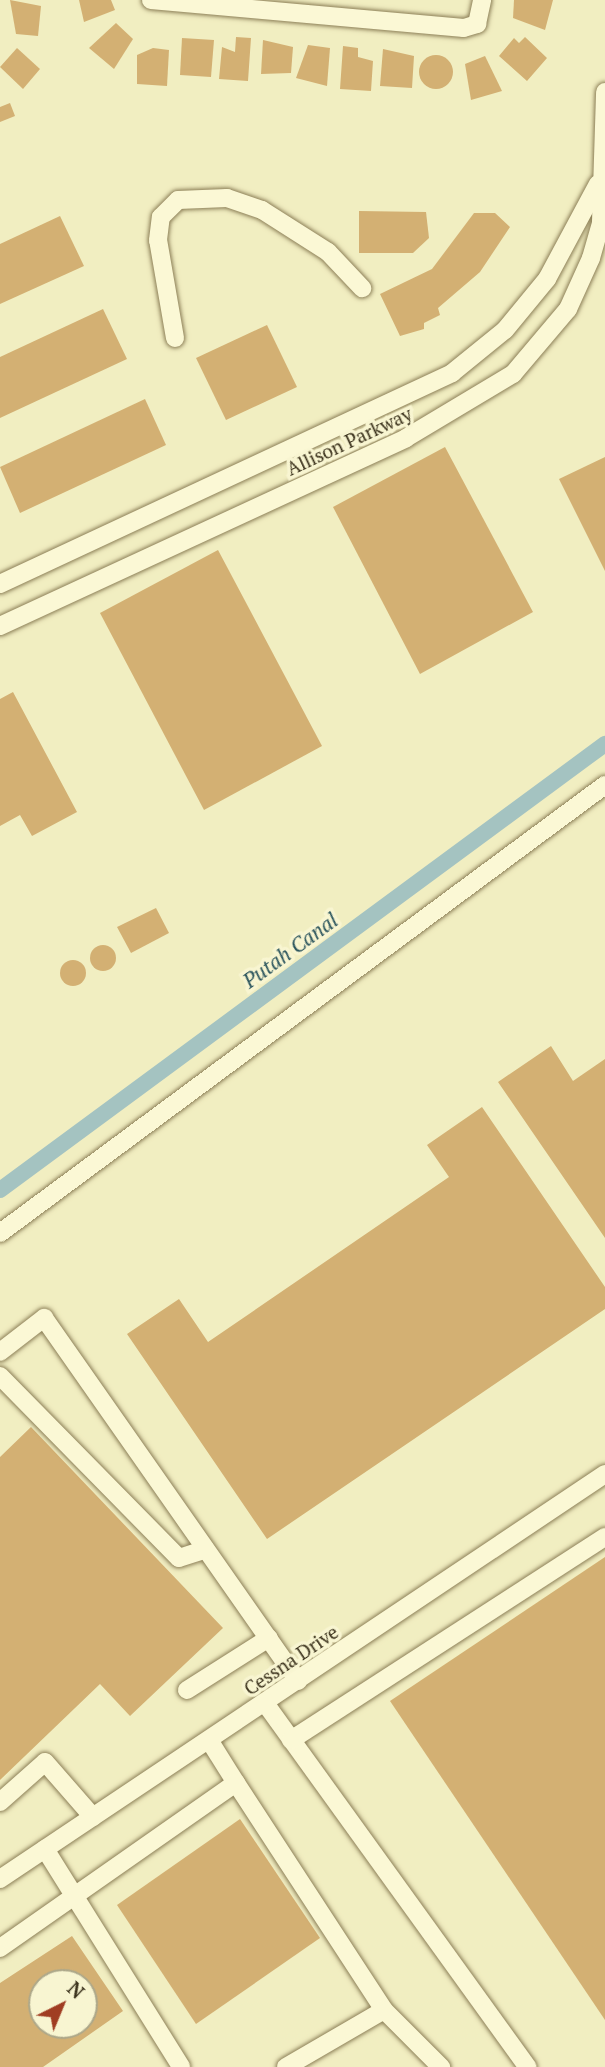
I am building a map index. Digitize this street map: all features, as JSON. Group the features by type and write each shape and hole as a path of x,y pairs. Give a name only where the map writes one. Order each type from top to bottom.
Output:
{"street":[{"path":"151,0 312,7 464,28 477,24 482,0"},
{"name":"Allison Parkway","path":"0,626 416,433 501,384 536,353 568,309 601,222 598,184 605,92"},
{"name":"Allison Parkway","path":"0,583 452,373 505,330 547,279 598,184"},
{"path":"176,338 158,240 161,217 178,200 227,198 262,210 328,252 362,288"},
{"path":"0,1233 605,785"},
{"path":"0,1352 44,1318 298,1681"},
{"path":"0,1376 179,1558 206,1549"},
{"name":"Cessna Drive","path":"0,1879 605,1474"},
{"path":"291,1740 605,1537"},
{"path":"187,1690 269,1638"},
{"path":"265,1703 528,2067"},
{"path":"209,1741 384,2010 441,2067"},
{"path":"0,1802 44,1762 93,1817"},
{"path":"0,1948 72,1893 236,1783"},
{"path":"45,1849 181,2067"},
{"path":"286,2067 384,2010"}],"building":[{"path":"10,0 41,6 38,36 16,34"},
{"path":"79,0 111,0 115,10 84,22"},
{"path":"514,0 553,0 545,30 513,18"},
{"path":"116,23 133,39 114,69 89,48"},
{"path":"236,37 251,38 248,81 219,79 222,47 235,52"},
{"path":"525,37 547,58 527,81 499,56 514,38 519,43"},
{"path":"182,38 214,40 211,77 180,75"},
{"path":"263,40 293,47 291,73 261,74"},
{"path":"308,45 330,48 327,86 296,78"},
{"path":"343,46 358,48 358,57 373,61 371,91 340,89"},
{"path":"17,48 40,69 23,89 0,67"},
{"path":"153,48 169,50 167,86 137,84 137,55"},
{"path":"383,49 414,56 412,88 380,86"},
{"path":"436,55 448,60 453,72 448,84 436,89 424,84 419,72 424,60"},
{"path":"485,56 502,91 471,100 465,64"},
{"path":"10,103 15,116 0,122 0,107"},
{"path":"359,211 426,212 429,238 413,253 359,253"},
{"path":"474,213 495,213 510,227 480,272 438,308 440,315 424,323 424,329 400,336 380,294 432,269"},
{"path":"60,216 84,266 0,304 0,244"},
{"path":"103,309 127,359 0,418 0,357"},
{"path":"267,325 297,387 226,420 196,358"},
{"path":"145,399 166,445 20,513 0,467"},
{"path":"445,447 533,612 420,674 333,507"},
{"path":"605,457 605,571 559,479"},
{"path":"218,550 322,746 204,810 100,613"},
{"path":"13,692 77,812 32,836 20,815 0,826 0,699"},
{"path":"156,908 169,933 131,953 117,927"},
{"path":"103,945 112,949 116,958 112,967 103,971 94,967 90,958 94,949"},
{"path":"73,960 82,964 86,973 82,982 73,986 64,982 60,973 64,964"},
{"path":"551,1046 573,1081 605,1059 605,1238 498,1082"},
{"path":"482,1107 605,1287 605,1309 267,1539 127,1334 179,1299 208,1342 449,1177 427,1145"},
{"path":"31,1427 223,1628 130,1716 100,1684 0,1780 0,1457"},
{"path":"605,1557 605,2020 390,1701"},
{"path":"240,1819 320,1938 196,2024 117,1905"},
{"path":"72,1936 94,1969 28,1969 28,2039 83,2039 43,2067 0,2067 0,1983"},
{"path":"98,1974 123,2011 98,2028"}],"waterway":[{"name":"Putah Canal","path":"0,1190 605,744"}]}
